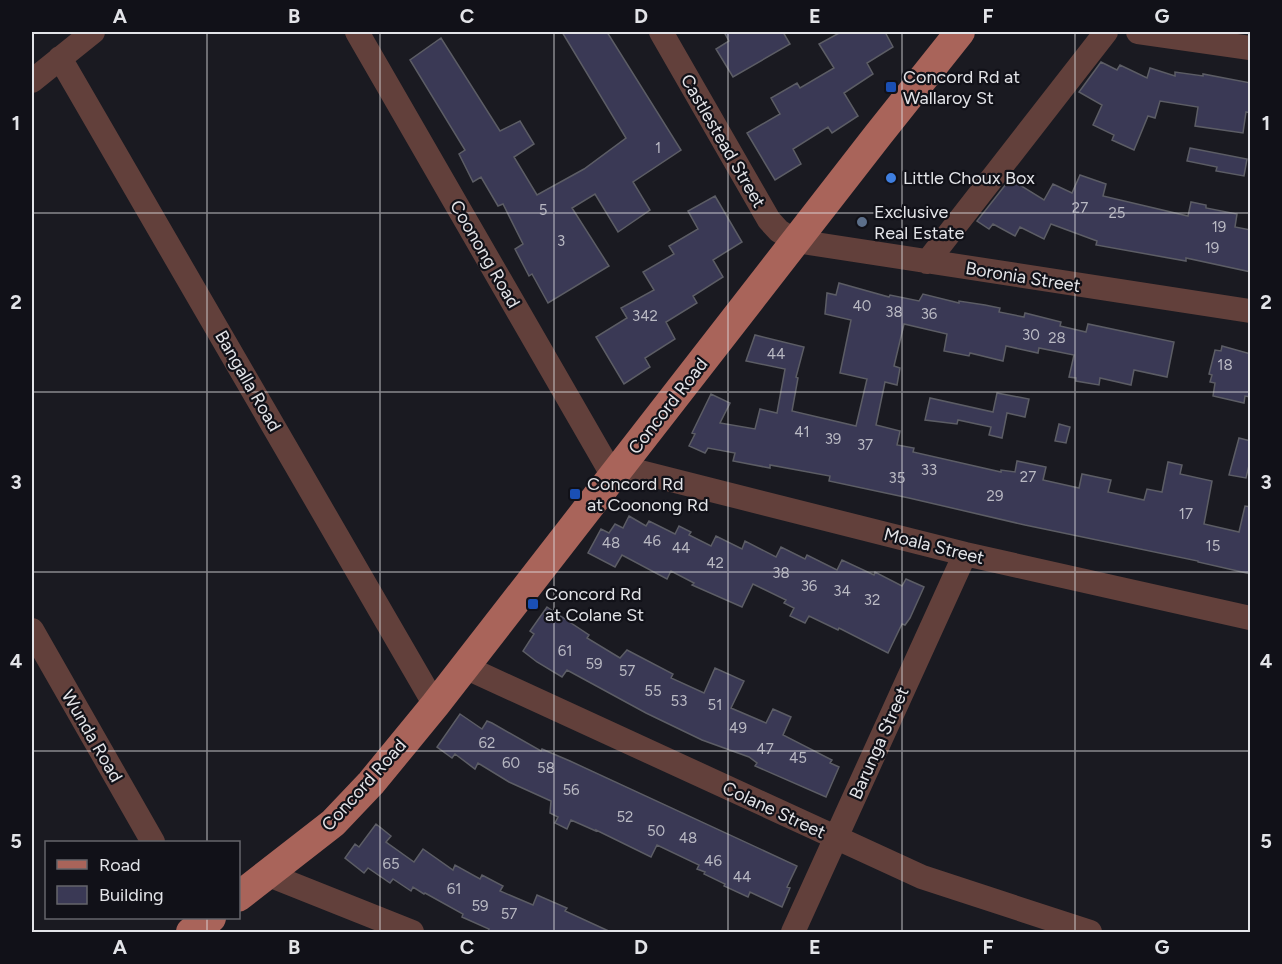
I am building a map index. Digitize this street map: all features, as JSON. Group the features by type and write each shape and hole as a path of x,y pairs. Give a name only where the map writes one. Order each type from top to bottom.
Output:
{"main road":[{"name":"Concord Road","path":"240,895 333,823 352,804 435,705 960,32"}],"street":[{"path":"32,81 93,32"},
{"name":"Coonong Road","path":"357,32 616,472"},
{"name":"Castlestead Street","path":"661,32 769,220 779,231 796,241"},
{"path":"927,262 1106,32"},
{"path":"1138,32 1251,48"},
{"name":"Bangalla Road","path":"60,58 435,705"},
{"name":"Boronia Street","path":"796,241 1251,311"},
{"name":"Moala Street","path":"616,472 1251,618"},
{"name":"Barunga Street","path":"793,933 965,554"},
{"name":"Wunda Road","path":"32,630 152,841"},
{"name":"Colane Street","path":"465,667 922,877 1090,933"},
{"path":"268,874 412,933"}],"building":[{"path":"562,32 607,32 681,150 633,182 650,210 618,232 595,194 572,208 609,266 548,303 532,274 529,276 515,249 523,244 503,204 498,206 481,177 473,182 459,154 465,150 410,60 441,38 500,131 520,121 534,144 514,157 537,195 584,169 626,138"},
{"path":"724,32 783,32 790,44 733,77 716,49 729,41"},
{"path":"841,32 885,32 893,47 867,63 873,74 844,93 858,116 832,133 828,127 793,149 801,164 775,180 747,133 780,114 771,98 797,83 800,88 834,68 819,44"},
{"path":"1101,62 1117,70 1120,65 1147,78 1150,68 1175,76 1175,72 1203,76 1203,74 1251,83 1251,113 1246,112 1243,133 1195,126 1198,107 1160,101 1155,118 1148,116 1134,150 1112,140 1114,135 1093,125 1102,105 1079,92"},
{"path":"1190,148 1247,159 1244,176 1216,171 1217,167 1187,161"},
{"path":"1080,175 1106,184 1103,196 1188,216 1191,202 1206,205 1206,208 1237,214 1235,227 1251,230 1251,272 1186,258 1186,261 1096,245 1097,241 1051,224 1044,239 1020,227 1015,236 993,224 989,229 977,221 1010,179 1044,200 1053,184 1072,193"},
{"path":"715,196 742,242 713,260 723,277 693,296 697,303 666,322 675,339 645,358 650,367 624,384 596,337 627,318 621,308 654,290 643,272 674,254 669,246 698,229 688,211"},
{"path":"839,283 889,297 890,295 919,301 923,294 959,303 959,301 985,305 1000,308 999,312 1024,317 1025,313 1061,322 1060,326 1086,332 1088,324 1174,342 1167,377 1134,370 1131,385 1100,378 1099,385 1076,381 1076,378 1069,377 1074,355 1039,348 1038,353 1006,346 1003,361 970,353 969,356 944,351 947,334 904,324 894,366 900,368 897,385 885,382 876,425 900,431 897,445 914,448 913,452 1001,472 1001,470 1015,472 1017,461 1046,467 1043,480 1079,488 1082,474 1111,480 1108,492 1144,500 1147,489 1162,492 1168,462 1182,465 1180,474 1212,481 1204,524 1239,532 1245,506 1251,507 1251,574 829,481 830,476 733,461 735,453 708,448 705,453 689,446 695,434 692,433 711,394 730,403 720,423 755,429 760,409 777,413 785,369 746,361 755,335 804,347 796,377 798,378 792,411 856,426 867,379 840,373 851,320 825,314 827,293 836,295"},
{"path":"1222,346 1251,354 1251,397 1245,396 1244,403 1213,396 1215,383 1210,382 1212,375 1209,374 1215,350 1221,351"},
{"path":"997,393 1029,399 1025,417 1007,413 1002,438 989,435 991,427 958,420 957,424 925,420 930,398 993,412"},
{"path":"1059,424 1070,427 1066,443 1055,441"},
{"path":"1239,438 1251,441 1251,457 1246,478 1229,475"},
{"path":"629,516 646,526 649,521 675,534 679,526 691,532 689,535 711,546 716,536 742,549 745,541 776,557 781,547 805,559 807,555 837,570 842,560 874,575 875,572 902,586 906,579 924,587 910,618 905,625 902,624 888,653 839,628 838,630 809,616 805,623 790,616 794,608 784,603 786,600 753,584 742,607 692,585 694,583 671,571 667,579 622,555 615,567 588,553 601,529 609,533 615,524 623,528"},
{"path":"547,607 589,635 587,638 620,658 627,650 673,674 671,678 704,693 715,668 744,681 731,708 766,723 773,709 791,717 783,735 832,760 830,763 839,767 826,797 755,766 757,763 749,757 702,740 646,713 567,670 562,677 537,662 523,651 534,634 530,631"},
{"path":"460,714 482,729 487,721 492,723 541,751 542,749 570,761 797,866 787,887 790,888 782,907 750,892 748,897 724,886 725,884 697,869 699,865 657,845 651,857 571,820 567,829 555,823 558,817 550,813 551,801 509,782 478,763 475,769 455,754 452,758 437,747"},
{"path":"376,824 391,836 386,842 414,862 423,849 453,870 455,865 480,879 482,875 503,886 500,891 533,905 537,895 613,933 487,933 489,929 462,917 463,914 425,893 413,887 411,891 393,879 390,883 368,868 364,873 345,858 355,844 359,847"}],"place":[{"name":"Concord Rd at Wallaroy St","path":"891,87"},
{"name":"Little Choux Box","path":"891,178"},
{"name":"Exclusive Real Estate","path":"862,222"},
{"name":"Concord Rd at Coonong Rd","path":"575,494"},
{"name":"Concord Rd at Colane St","path":"533,604"}]}
